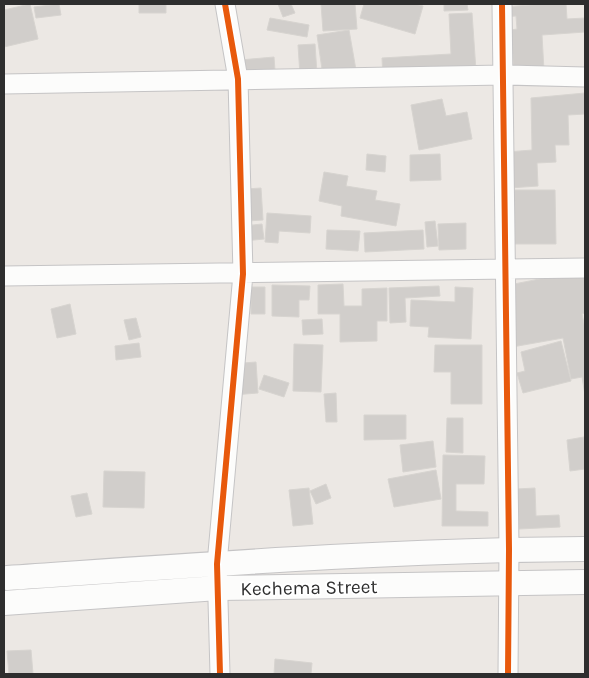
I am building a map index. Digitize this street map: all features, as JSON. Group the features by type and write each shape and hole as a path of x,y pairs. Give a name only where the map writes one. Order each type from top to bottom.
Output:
{"street":[{"path":"220,674 217,564 243,274 238,79 225,4"},
{"path":"502,4 509,549 507,584 508,674"},
{"path":"4,84 503,75 585,77"},
{"path":"4,276 585,268"},
{"name":"Kechema Street","path":"4,587 217,564 509,549 585,549"},
{"name":"Kechema Street","path":"4,587 218,588 585,582"}],"building":[{"path":"30,4 38,39 4,47 4,10"},
{"path":"59,4 61,15 36,18 34,7"},
{"path":"139,4 166,4 166,13 139,13"},
{"path":"278,4 291,4 295,13 283,17"},
{"path":"321,4 355,4 357,29 323,31"},
{"path":"364,4 414,4 423,6 415,34 360,18"},
{"path":"444,4 467,4 468,10 444,11"},
{"path":"566,4 567,19 585,18 585,32 542,35 544,71 514,73 511,30 517,29 516,16 503,17 503,7"},
{"path":"472,13 476,71 383,77 382,58 451,54 449,14"},
{"path":"270,18 309,25 307,37 267,30"},
{"path":"349,30 356,70 323,76 317,35"},
{"path":"315,44 317,74 300,75 298,45"},
{"path":"274,57 275,71 230,75 229,61"},
{"path":"585,93 585,114 568,115 569,145 555,145 556,162 537,163 538,186 509,188 507,152 532,150 531,98"},
{"path":"442,99 446,116 467,112 472,139 419,150 411,105"},
{"path":"367,154 386,156 385,172 366,170"},
{"path":"440,154 441,180 410,181 410,155"},
{"path":"324,172 348,176 346,186 377,191 375,200 400,204 396,226 341,216 342,206 319,201"},
{"path":"261,188 263,220 233,222 231,190"},
{"path":"510,190 555,190 556,244 510,244"},
{"path":"267,213 311,216 310,233 279,231 278,243 265,242"},
{"path":"435,221 438,246 427,247 425,222"},
{"path":"466,223 466,249 439,250 438,224"},
{"path":"262,224 264,239 235,242 234,227"},
{"path":"327,230 360,231 358,251 326,249"},
{"path":"423,230 424,249 365,252 364,233"},
{"path":"585,270 585,313 582,314 585,328 585,395 582,377 571,379 563,338 512,347 504,286"},
{"path":"343,284 344,306 362,306 362,289 387,288 387,321 377,321 377,341 340,342 340,314 318,314 318,285"},
{"path":"272,285 310,286 309,300 299,300 299,317 272,316"},
{"path":"439,286 440,296 405,298 406,322 390,323 389,288"},
{"path":"251,287 265,287 265,314 251,314"},
{"path":"455,287 473,288 471,339 428,337 429,327 410,326 411,300 455,302"},
{"path":"70,304 76,334 57,338 51,309"},
{"path":"136,318 141,337 129,340 124,320"},
{"path":"322,319 323,334 303,335 302,320"},
{"path":"561,341 571,381 523,393 517,373 525,371 521,352"},
{"path":"139,343 141,357 116,360 115,346"},
{"path":"294,344 323,345 321,392 293,391"},
{"path":"435,345 482,345 482,404 451,404 451,372 434,372"},
{"path":"256,362 258,393 233,395 230,364"},
{"path":"264,375 289,383 284,397 259,389"},
{"path":"336,393 337,422 326,422 324,394"},
{"path":"364,415 406,415 406,439 364,440"},
{"path":"447,418 463,418 463,453 446,452"},
{"path":"584,437 585,469 570,471 567,440"},
{"path":"433,441 436,467 403,472 400,445"},
{"path":"443,455 485,456 484,484 456,484 456,511 488,512 488,526 442,526"},
{"path":"436,470 441,499 394,507 388,479"},
{"path":"104,471 145,472 144,508 103,507"},
{"path":"326,484 331,498 316,504 310,491"},
{"path":"309,488 313,524 293,526 289,490"},
{"path":"535,488 536,516 559,515 560,527 519,529 517,489"},
{"path":"87,493 92,514 76,517 71,496"},
{"path":"31,650 33,674 9,674 7,651"},
{"path":"275,659 312,663 311,674 274,674"}],"cycle path":[{"path":"220,674 217,564 243,274 238,79 225,4"},
{"path":"502,4 509,549 508,674"}]}
